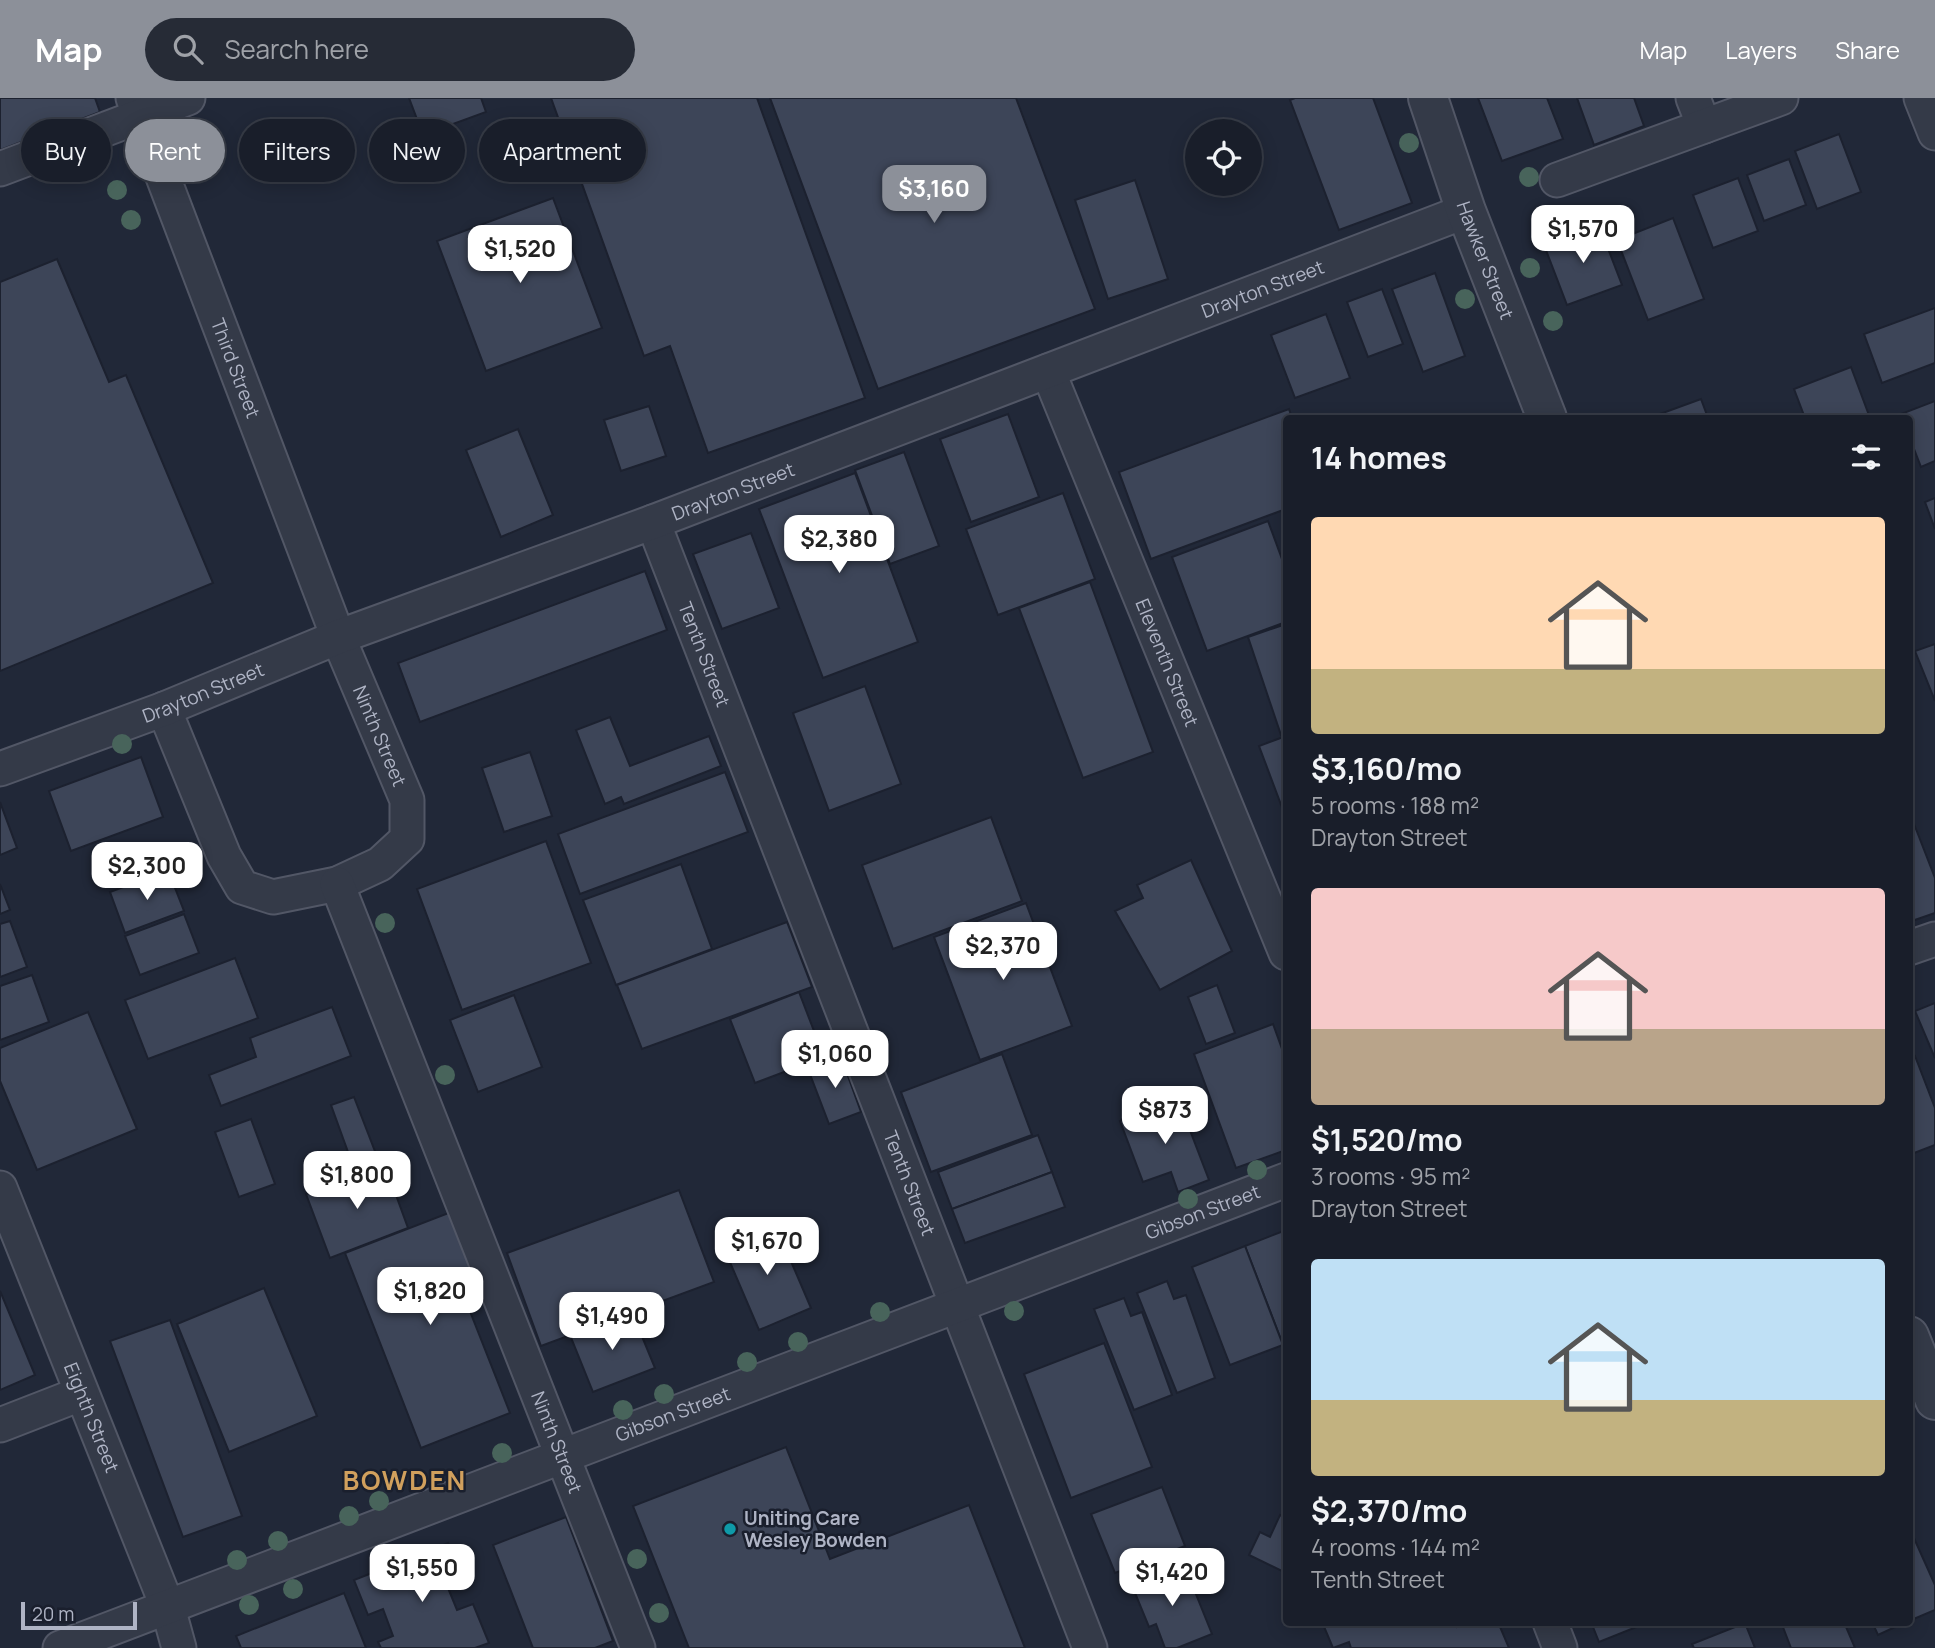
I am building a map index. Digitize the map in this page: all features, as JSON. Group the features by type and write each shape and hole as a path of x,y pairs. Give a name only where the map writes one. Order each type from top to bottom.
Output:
{"street":[{"path":"0,169 137,107 188,98"},
{"name":"Hawker Street","path":"1429,98 1466,211 1546,415"},
{"path":"1557,180 1698,112 1780,98"},
{"path":"1921,98 1935,134"},
{"name":"Third Street","path":"137,107 338,637"},
{"name":"Drayton Street","path":"0,769 164,709 338,637 653,522 1466,211"},
{"name":"Eleventh Street","path":"1048,370 1283,946"},
{"name":"Tenth Street","path":"653,522 1090,1648"},
{"name":"Ninth Street","path":"164,709 225,856 242,887 272,897 337,884 380,864 407,839 407,800 338,637"},
{"name":"Ninth Street","path":"337,884 638,1648"},
{"path":"1913,947 1935,939"},
{"name":"Gibson Street","path":"60,1648 1283,1181"},
{"name":"Eighth Street","path":"0,1188 167,1608 170,1627 179,1648"},
{"path":"1913,1346 1935,1400"},
{"path":"0,1425 80,1394"},
{"path":"1552,1626 1560,1648"}],"building":[{"path":"0,98 95,98 100,112 82,119 21,119 21,142 0,150"},
{"path":"409,98 481,98 486,112 465,120 417,119"},
{"path":"551,98 757,98 865,398 708,453 670,346 644,356 581,182 646,182 646,119 559,119"},
{"path":"770,98 1016,98 1095,309 878,389"},
{"path":"1373,98 1412,203 1339,230 1290,100"},
{"path":"1478,98 1547,98 1563,139 1502,161"},
{"path":"1577,98 1634,98 1644,126 1594,145"},
{"path":"1839,134 1861,192 1817,209 1795,151"},
{"path":"1789,159 1806,205 1764,221 1747,175"},
{"path":"1738,178 1758,231 1713,248 1693,195"},
{"path":"1135,180 1168,279 1108,299 1075,200"},
{"path":"553,198 602,328 486,371 437,241"},
{"path":"1673,218 1704,299 1648,320 1617,240"},
{"path":"1599,225 1622,285 1567,305 1544,245"},
{"path":"57,259 109,382 126,375 213,583 0,671 0,282"},
{"path":"1435,273 1465,356 1423,372 1392,289"},
{"path":"1382,289 1403,344 1368,357 1347,302"},
{"path":"1935,308 1935,363 1882,383 1864,334"},
{"path":"1326,314 1350,378 1295,398 1271,335"},
{"path":"1851,367 1869,415 1804,415 1794,389"},
{"path":"1701,399 1707,415 1657,415"},
{"path":"1935,401 1935,461 1921,467 1913,446 1913,415 1901,414"},
{"path":"649,406 666,456 621,471 604,420"},
{"path":"1289,409 1291,415 1283,415 1283,510 1151,559 1119,472"},
{"path":"1008,414 1039,497 971,522 940,439"},
{"path":"518,429 553,515 501,537 466,450"},
{"path":"904,452 939,546 890,564 855,470"},
{"path":"855,473 918,642 823,678 759,509"},
{"path":"1063,493 1095,579 998,615 966,529"},
{"path":"1935,498 1935,529 1925,502"},
{"path":"1268,521 1283,562 1283,623 1207,651 1172,557"},
{"path":"751,533 779,608 722,629 693,554"},
{"path":"645,571 667,630 420,722 398,663"},
{"path":"1090,582 1153,752 1083,778 1019,608"},
{"path":"1283,625 1281,735 1248,637"},
{"path":"1935,644 1935,701 1915,651"},
{"path":"865,686 901,784 829,811 793,713"},
{"path":"610,717 630,766 709,736 721,766 624,804 621,797 605,804 576,730"},
{"path":"1283,737 1283,810 1259,746"},
{"path":"530,752 552,816 504,832 482,768"},
{"path":"141,757 163,817 71,851 49,791"},
{"path":"725,772 748,832 580,894 558,834"},
{"path":"0,802 17,848 0,855"},
{"path":"991,817 1022,901 893,949 862,865"},
{"path":"1913,821 1935,878 1935,913 1913,921"},
{"path":"546,841 591,963 462,1010 417,889"},
{"path":"1191,860 1232,951 1160,990 1115,911 1143,898 1137,885"},
{"path":"681,864 712,949 616,985 583,900"},
{"path":"168,870 184,911 125,933 110,892"},
{"path":"0,884 10,910 0,914"},
{"path":"1026,903 1072,1026 980,1060 934,937"},
{"path":"184,914 199,953 140,975 125,936"},
{"path":"10,921 27,967 0,977 0,924"},
{"path":"787,922 812,987 642,1049 617,985"},
{"path":"235,958 258,1018 148,1059 125,1000"},
{"path":"32,975 49,1022 0,1040 0,986"},
{"path":"1217,985 1235,1033 1206,1044 1188,997"},
{"path":"799,992 824,1057 755,1083 730,1019"},
{"path":"514,995 542,1067 478,1092 450,1020"},
{"path":"1935,1003 1935,1058 1915,1011"},
{"path":"332,1007 351,1056 221,1106 209,1075 256,1057 250,1038"},
{"path":"88,1012 137,1129 37,1170 0,1081 0,1048"},
{"path":"1273,1024 1283,1052 1283,1151 1236,1168 1194,1054"},
{"path":"1002,1054 1032,1135 931,1172 901,1092"},
{"path":"1915,1056 1935,1108 1935,1145 1913,1153"},
{"path":"841,1057 861,1112 829,1124 808,1069"},
{"path":"354,1097 376,1154 352,1163 331,1105"},
{"path":"1178,1099 1209,1180 1178,1192 1171,1172 1143,1182 1120,1121"},
{"path":"251,1119 275,1184 239,1197 215,1132"},
{"path":"1038,1135 1052,1172 952,1209 938,1172"},
{"path":"385,1165 408,1228 330,1258 306,1194"},
{"path":"1052,1172 1065,1207 965,1243 952,1209"},
{"path":"679,1190 714,1282 541,1346 507,1253"},
{"path":"451,1212 482,1289 464,1296 510,1413 421,1448 345,1253"},
{"path":"775,1224 811,1308 759,1330 723,1246"},
{"path":"1283,1231 1283,1345 1245,1246"},
{"path":"1245,1246 1283,1345 1230,1365 1192,1267"},
{"path":"1167,1281 1174,1299 1186,1295 1215,1378 1177,1393 1137,1293"},
{"path":"264,1288 317,1416 229,1452 177,1324"},
{"path":"0,1291 35,1375 0,1390"},
{"path":"1124,1298 1131,1316 1142,1312 1172,1395 1134,1410 1094,1309"},
{"path":"632,1312 655,1368 593,1392 570,1335"},
{"path":"170,1320 242,1516 183,1537 110,1341"},
{"path":"1104,1343 1152,1467 1071,1498 1024,1374"},
{"name":"Uniting Care Wesley Bowden","path":"786,1447 830,1559 969,1505 1025,1648 689,1648 633,1506"},
{"path":"1162,1487 1185,1546 1115,1573 1091,1514"},
{"path":"1280,1515 1283,1516 1283,1572 1249,1555 1260,1532 1270,1537"},
{"path":"566,1517 613,1641 595,1648 533,1648 493,1545"},
{"path":"1913,1536 1935,1585 1935,1610 1913,1619"},
{"path":"448,1543 461,1578 446,1583 457,1610 473,1604 489,1643 475,1648 381,1648 378,1642 393,1636 383,1609 368,1615 354,1580"},
{"path":"1167,1565 1172,1578 1187,1572 1212,1634 1177,1648 1165,1648 1156,1624 1149,1627 1135,1593 1142,1590 1137,1577"},
{"path":"344,1593 366,1648 241,1648 236,1636"},
{"path":"1324,1626 1500,1626 1509,1648 1351,1648 1349,1642 1333,1648"},
{"path":"1593,1626 1639,1626 1599,1642"},
{"path":"1737,1626 1746,1626 1755,1648 1694,1648 1692,1644"},
{"path":"1783,1626 1846,1626 1855,1648 1791,1648"},
{"path":"1874,1626 1897,1626 1878,1635"}],"place":[{"name":"Uniting Care Wesley Bowden","path":"730,1529"}],"district":[{"name":"BOWDEN","path":"405,1481"}]}
